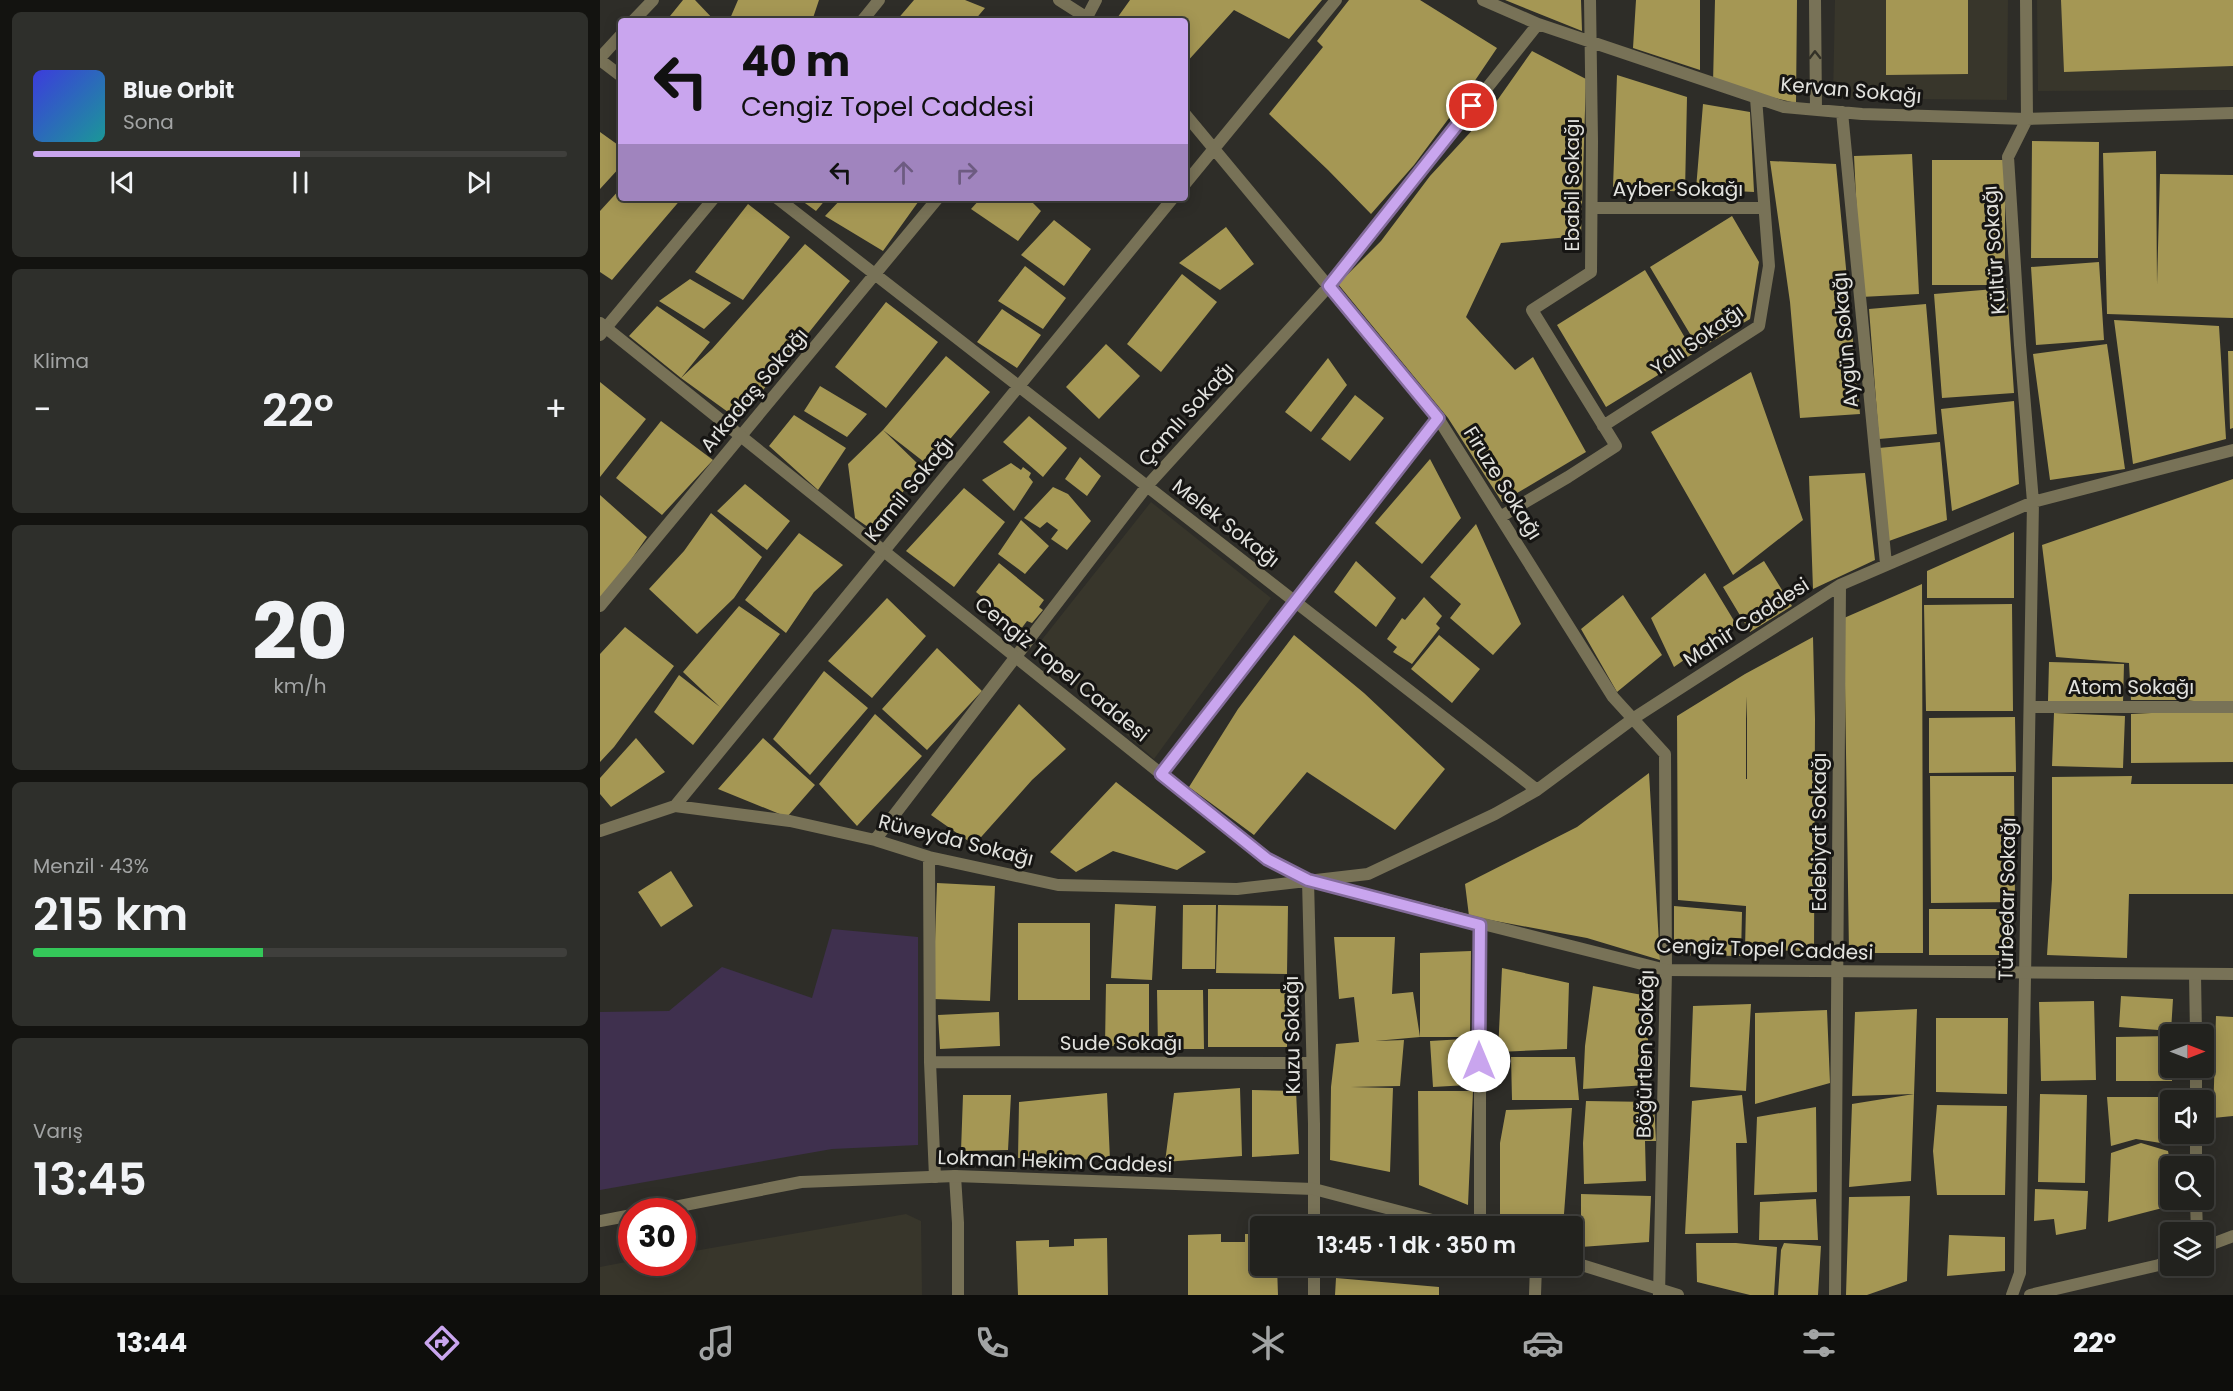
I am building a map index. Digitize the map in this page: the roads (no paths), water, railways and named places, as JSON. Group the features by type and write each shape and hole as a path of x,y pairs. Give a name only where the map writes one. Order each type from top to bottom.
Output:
{"street":[{"path":"636,18 653,0"},
{"path":"864,18 879,0"},
{"path":"1059,0 1085,18"},
{"path":"1089,18 1096,0"},
{"path":"1188,180 1336,0"},
{"name":"Kervan Sokağı","path":"1483,0 1538,24 1784,107 1842,112 2027,119 2233,112"},
{"name":"Ebabil Sokağı","path":"1590,0 1591,272 1532,310 1603,426"},
{"path":"1815,0 1816,110"},
{"name":"Kültür Sokağı","path":"2026,0 2027,119 2008,157 2033,502"},
{"name":"Çamlı Sokağı","path":"875,840 1147,486 1329,286 1538,24"},
{"path":"618,38 600,59 618,74"},
{"name":"Yalı Sokağı","path":"1603,426 1759,326 1769,266 1756,98"},
{"name":"Aygün Sokağı","path":"1842,112 1886,564"},
{"name":"Firuze Sokağı","path":"1188,118 1438,418 1613,697 1634,718"},
{"path":"602,329 711,201"},
{"name":"Melek Sokağı","path":"781,201 1537,790"},
{"name":"Arkadaş Sokağı","path":"600,606 936,201"},
{"name":"Kamil Sokağı","path":"675,806 1171,201"},
{"name":"Ayber Sokağı","path":"1592,208 1764,208"},
{"name":"Cengiz Topel Caddesi","path":"602,329 741,436 1267,859 1308,880 1666,970 2233,974"},
{"path":"1161,774 1438,418"},
{"path":"1500,517 1616,446 1603,426"},
{"name":"Mahir Caddesi","path":"1308,880 1368,874 1496,814 1537,790 1634,718 1840,585 2033,502 2233,450"},
{"name":"Türbedar Sokağı","path":"2012,1295 2020,1273 2033,502"},
{"name":"Edebiyat Sokağı","path":"1835,1295 1840,585"},
{"name":"Atom Sokağı","path":"2030,707 2233,707"},
{"name":"Böğürtlen Sokağı","path":"1634,718 1665,754 1666,970 1659,1293"},
{"name":"Rüveyda Sokağı","path":"600,831 675,806 790,821 875,840 929,857 1058,885 1237,889 1308,880"},
{"path":"929,857 930,1062 935,1177"},
{"name":"Kuzu Sokağı","path":"1308,880 1314,1216"},
{"path":"1480,925 1480,1216"},
{"path":"2195,974 2196,1024"},
{"name":"Sude Sokağı","path":"930,1062 1312,1063"},
{"path":"955,1176 958,1223 958,1295"},
{"name":"Lokman Hekim Caddesi","path":"696,1203 801,1182 955,1176 1314,1189 1417,1216"},
{"path":"600,1221 618,1218"},
{"path":"2214,1243 2233,1236"},
{"path":"2030,1295 2160,1265"},
{"path":"1583,1266 1659,1293 1678,1295"},
{"path":"1314,1276 1314,1295"},
{"path":"1535,1295 1536,1276"}]}
